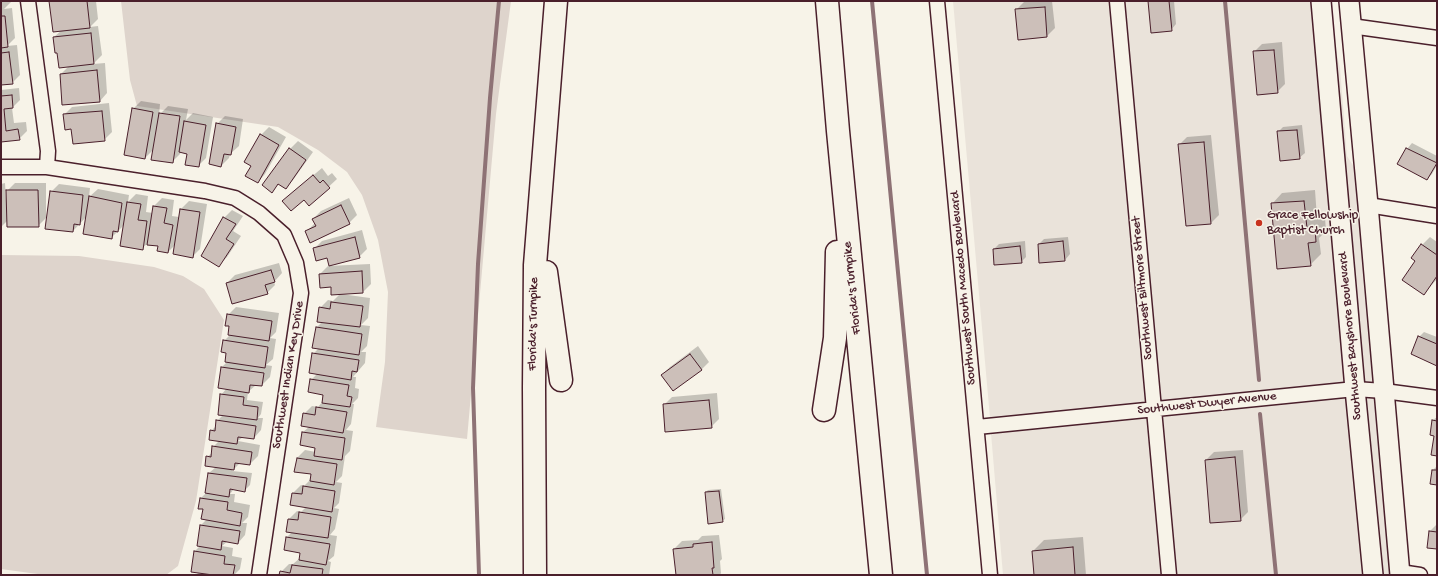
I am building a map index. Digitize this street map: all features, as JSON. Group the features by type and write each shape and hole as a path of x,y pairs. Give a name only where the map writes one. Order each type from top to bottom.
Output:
{"highway":[{"name":"Florida's Turnpike","path":"535,575 535,265 556,1"},
{"name":"Florida's Turnpike","path":"827,1 838,131 881,575"},
{"path":"824,410 835,338 838,264 832,180 838,131"},
{"path":"541,181 546,276 562,380"}],"main road":[{"name":"Southwest Bayshore Boulevard","path":"1321,1 1373,575"},
{"path":"1331,1 1334,10 1340,19 1351,26"},
{"path":"1349,1 1400,574"},
{"path":"1324,36 1334,39 1342,47 1346,67 1353,155 1365,172"}],"street":[{"path":"28,1 48,151 48,167"},
{"name":"Southwest South Macedo Boulevard","path":"937,1 990,575"},
{"name":"Southwest Biltmore Street","path":"1117,1 1169,575"},
{"path":"1351,26 1437,38"},
{"name":"Southwest Indian Key Drive","path":"1,167 48,167 205,191 235,198 259,213 284,235 296,263 301,293 259,575"},
{"path":"1368,205 1437,216"},
{"name":"Southwest Dwyer Avenue","path":"977,427 1355,389 1384,390 1437,398"},
{"path":"1400,574 1420,575"}],"shaded area":[{"path":"121,1 511,1 496,114 467,439 376,427 385,362 388,292 378,240 362,195 347,172 318,150 278,127 137,106 130,80"},
{"path":"953,1 1111,1 1146,404 990,418"},
{"path":"1124,1 1314,1 1348,382 1159,402"},
{"path":"1332,46 1336,51 1340,68 1347,156 1359,175 1377,382 1361,382"},
{"path":"1,255 79,256 154,267 183,276 204,289 224,320 196,501 178,566 166,575 45,575 1,569"},
{"path":"1363,396 1378,397 1393,575 1380,575"},
{"path":"1349,397 1366,575 1176,575 1161,417"},
{"path":"1148,418 1162,575 1003,575 991,433"}],"building":[{"path":"49,1 87,1 90,28 53,32"},
{"path":"1148,1 1169,1 1172,31 1151,33"},
{"path":"1045,7 1047,37 1018,40 1015,9"},
{"path":"1,16 5,16 8,47 1,48"},
{"path":"91,33 94,64 59,68 53,37"},
{"path":"1274,50 1278,93 1257,95 1253,51"},
{"path":"9,52 13,84 1,85 1,53"},
{"path":"97,70 100,102 62,105 60,74"},
{"path":"12,95 13,108 4,109 6,131 18,129 20,140 1,142 1,96"},
{"path":"132,108 153,112 145,159 124,155"},
{"path":"102,111 105,141 73,144 71,129 65,130 63,114"},
{"path":"159,113 180,116 173,163 151,160"},
{"path":"184,121 206,125 199,167 185,165 187,154 179,152"},
{"path":"216,123 236,127 231,155 224,154 221,167 209,164"},
{"path":"1297,130 1300,159 1280,161 1277,131"},
{"path":"260,134 279,145 258,183 245,176 251,166 244,162"},
{"path":"1204,142 1211,224 1186,226 1178,144"},
{"path":"289,148 306,160 286,189 278,184 272,193 262,185"},
{"path":"1406,148 1437,163 1427,180 1397,164"},
{"path":"313,175 320,183 323,180 330,188 309,206 304,200 291,211 282,201"},
{"path":"6,190 38,190 39,227 7,227"},
{"path":"50,191 83,195 80,225 74,224 73,232 45,229"},
{"path":"89,196 122,203 118,232 113,231 112,239 83,234"},
{"path":"1304,201 1307,228 1315,228 1316,242 1308,243 1311,266 1277,269 1271,203"},
{"path":"127,202 141,204 138,220 147,221 143,250 120,246"},
{"path":"341,205 350,224 310,243 305,231 316,226 312,219"},
{"path":"153,206 167,208 164,223 173,225 168,253 157,251 158,246 147,245"},
{"path":"180,209 200,212 193,258 173,254"},
{"path":"223,217 236,224 226,239 234,244 219,267 201,256"},
{"path":"355,237 360,258 329,266 327,258 316,261 313,248"},
{"path":"1063,241 1065,261 1039,263 1038,244"},
{"path":"1421,244 1437,255 1437,276 1424,295 1402,280 1415,261 1411,258"},
{"path":"1020,246 1022,263 994,265 993,249"},
{"path":"271,270 275,282 265,285 268,294 232,304 226,283"},
{"path":"362,271 363,293 331,295 331,287 320,288 319,274"},
{"path":"331,302 363,306 360,327 317,322 319,307 330,309"},
{"path":"227,314 272,321 269,341 228,335 229,326 225,326"},
{"path":"316,327 362,334 359,355 312,348"},
{"path":"1418,336 1437,344 1437,366 1411,354"},
{"path":"223,340 268,347 265,368 225,362 226,353 221,352"},
{"path":"312,353 359,360 357,372 352,371 351,380 309,373"},
{"path":"690,354 702,370 673,391 661,375"},
{"path":"221,367 264,373 262,386 250,385 249,393 218,388"},
{"path":"310,379 349,385 347,396 352,397 350,407 322,403 323,395 308,392"},
{"path":"220,394 244,397 243,405 258,407 257,420 218,415"},
{"path":"709,400 712,428 665,432 663,404"},
{"path":"316,407 347,412 343,433 301,426 303,413 315,415"},
{"path":"216,420 256,426 254,439 238,437 237,444 209,440 210,430 215,431"},
{"path":"1432,420 1437,421 1437,456 1431,455 1434,436 1430,435"},
{"path":"302,432 345,438 342,460 314,456 315,448 300,445"},
{"path":"212,446 252,452 250,465 235,463 234,470 205,466 206,456 211,457"},
{"path":"1235,457 1241,521 1210,523 1205,460"},
{"path":"297,458 337,464 334,485 310,481 311,474 294,472"},
{"path":"1432,470 1437,470 1437,485 1430,484"},
{"path":"208,473 247,478 245,492 230,489 229,497 205,493"},
{"path":"303,486 335,491 332,512 290,505 292,493 302,494"},
{"path":"719,491 723,522 708,524 705,492"},
{"path":"200,498 228,502 227,510 242,513 240,526 201,519 203,509 198,509"},
{"path":"299,512 331,517 328,538 286,532 288,519 298,520"},
{"path":"200,525 240,531 238,544 222,541 221,550 197,546"},
{"path":"1429,531 1437,532 1437,549 1427,548"},
{"path":"286,537 330,544 326,565 299,560 300,553 284,550"},
{"path":"712,542 714,568 712,568 713,575 676,575 673,549 693,547 693,544"},
{"path":"1073,547 1075,575 1034,575 1032,551"},
{"path":"194,551 225,556 224,564 235,565 233,575 213,575 191,572"},
{"path":"292,565 323,569 322,575 279,575 280,571 290,573"}],"waterway":[{"path":"479,575 473,388 478,264 490,98 499,1"},
{"path":"872,1 927,575"},
{"path":"1225,1 1259,380"},
{"path":"1260,414 1276,575"}],"place":[{"name":"Grace Fellowship Baptist Church","path":"1259,223"}]}
